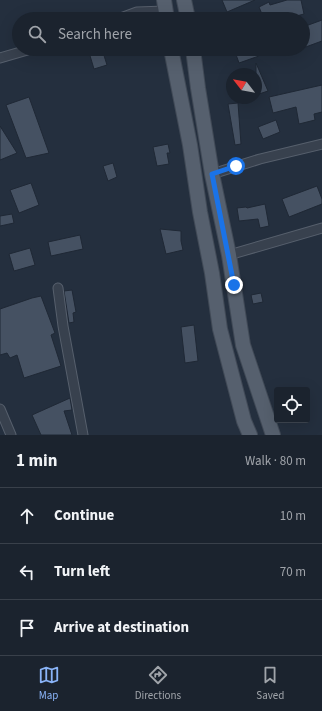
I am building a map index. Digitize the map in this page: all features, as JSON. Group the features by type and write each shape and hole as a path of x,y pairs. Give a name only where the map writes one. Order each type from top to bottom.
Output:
{"main road":[{"path":"184,0 187,12"},
{"path":"172,56 190,145 220,329 240,408 250,435"},
{"path":"194,56 212,174 229,255 243,345 273,435"}],"street":[{"path":"137,12 165,10"},
{"path":"0,58 12,54"},
{"path":"212,174 260,159 322,144"},
{"path":"229,255 322,228"},
{"path":"58,288 63,326 83,435"},
{"path":"0,409 11,435"}],"building":[{"path":"222,0 255,0 227,12"},
{"path":"287,0 301,0 304,12 261,12 259,7 269,2 270,5"},
{"path":"322,20 322,41 310,45 310,24"},
{"path":"90,56 104,56 107,65 94,69"},
{"path":"236,56 259,56 239,63"},
{"path":"262,77 268,91 262,93"},
{"path":"322,85 322,112 314,114 315,120 299,124 296,107 273,113 269,97"},
{"path":"29,97 49,153 26,158 6,105"},
{"path":"228,104 238,104 241,144 235,145"},
{"path":"276,120 280,132 263,139 258,127"},
{"path":"0,126 17,153 0,160"},
{"path":"168,144 170,153 167,153 169,164 157,166 153,147"},
{"path":"113,163 117,177 108,181 103,166"},
{"path":"31,183 39,205 19,213 10,190"},
{"path":"317,186 322,199 322,204 289,217 282,199"},
{"path":"265,204 269,226 260,228 258,219 239,221 237,208 247,208"},
{"path":"12,214 14,223 0,226 0,216"},
{"path":"160,229 181,231 183,250 166,254"},
{"path":"80,235 83,249 51,256 48,242"},
{"path":"30,248 35,265 14,271 9,254"},
{"path":"72,290 76,312 73,313 74,322 69,323 64,291"},
{"path":"261,293 263,302 253,304 251,295"},
{"path":"41,296 55,333 51,335 61,366 24,378 17,355 10,358 7,353 0,355 0,309"},
{"path":"194,325 198,361 185,363 181,327"},
{"path":"70,398 72,410 64,411 72,435 41,435 32,415"}],"route":[{"path":"234,285 212,174 236,166"}]}
